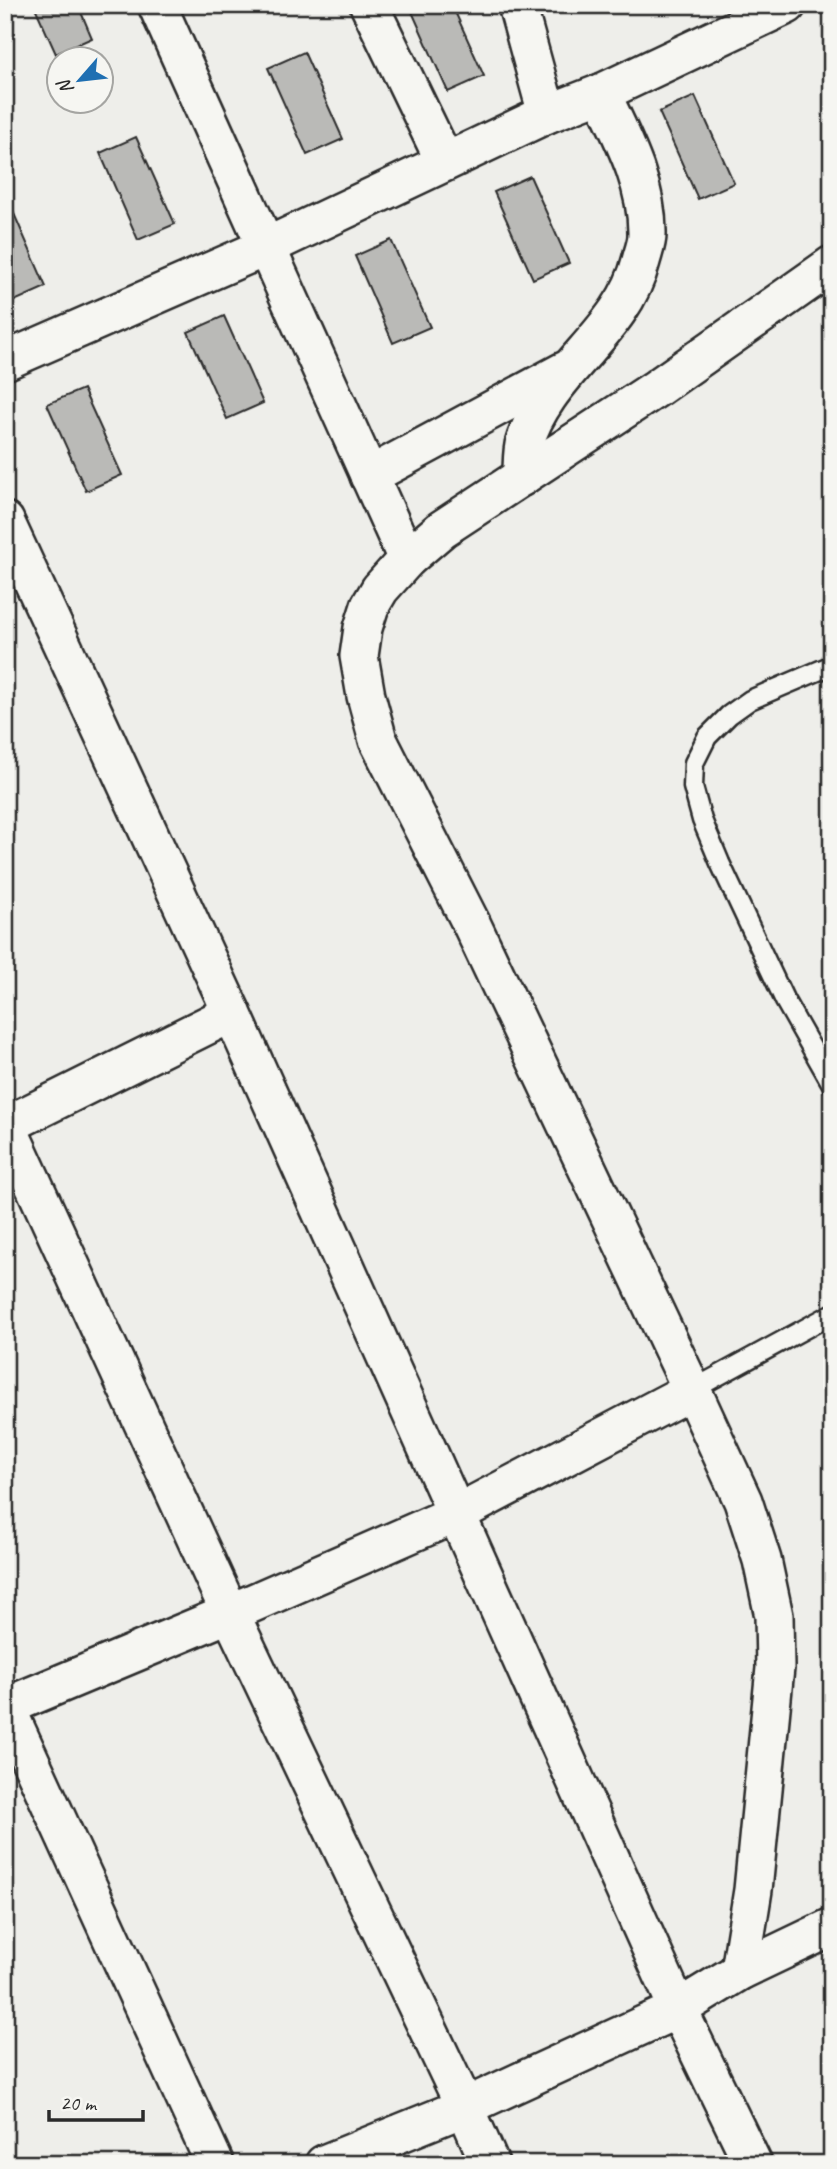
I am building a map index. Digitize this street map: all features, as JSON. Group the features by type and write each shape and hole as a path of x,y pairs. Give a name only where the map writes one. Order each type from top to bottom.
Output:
{"street":[{"path":"158,5 407,559"},
{"path":"369,5 445,162"},
{"path":"517,5 547,114"},
{"path":"5,361 266,247 547,114 601,93 787,5"},
{"path":"522,477 523,447 531,426 568,369 624,304 637,279 647,236 644,199 629,154 601,93"},
{"path":"740,1972 753,1890 775,1668 774,1616 762,1560 743,1501 692,1390 472,925 378,740 359,656 363,628 370,606 380,589 407,559 442,528 657,388 832,265"},
{"path":"369,476 568,369"},
{"path":"5,521 232,1013 678,2009 753,2164"},
{"path":"232,1013 6,1124 229,1613 490,2164"},
{"path":"215,2164 6,1706 458,1513 692,1390"},
{"path":"324,2164 465,2107 678,2009 740,1972 832,1927"}],"lane":[{"path":"832,665 750,701 729,715 707,737 694,763 693,787 702,820 726,876 785,1001 832,1084"},
{"path":"692,1390 832,1314"}],"building":[{"path":"34,5 78,5 92,38 74,46 52,46"},
{"path":"409,5 452,5 484,76 448,92"},
{"path":"304,52 343,139 307,155 268,68"},
{"path":"695,96 734,183 698,199 659,112"},
{"path":"136,137 175,224 138,240 100,153"},
{"path":"530,176 569,263 533,279 494,192"},
{"path":"8,200 46,287 10,303 5,292 5,201"},
{"path":"391,240 430,327 393,343 355,256"},
{"path":"224,316 263,403 227,419 188,332"},
{"path":"83,389 122,475 86,491 47,404"}]}
